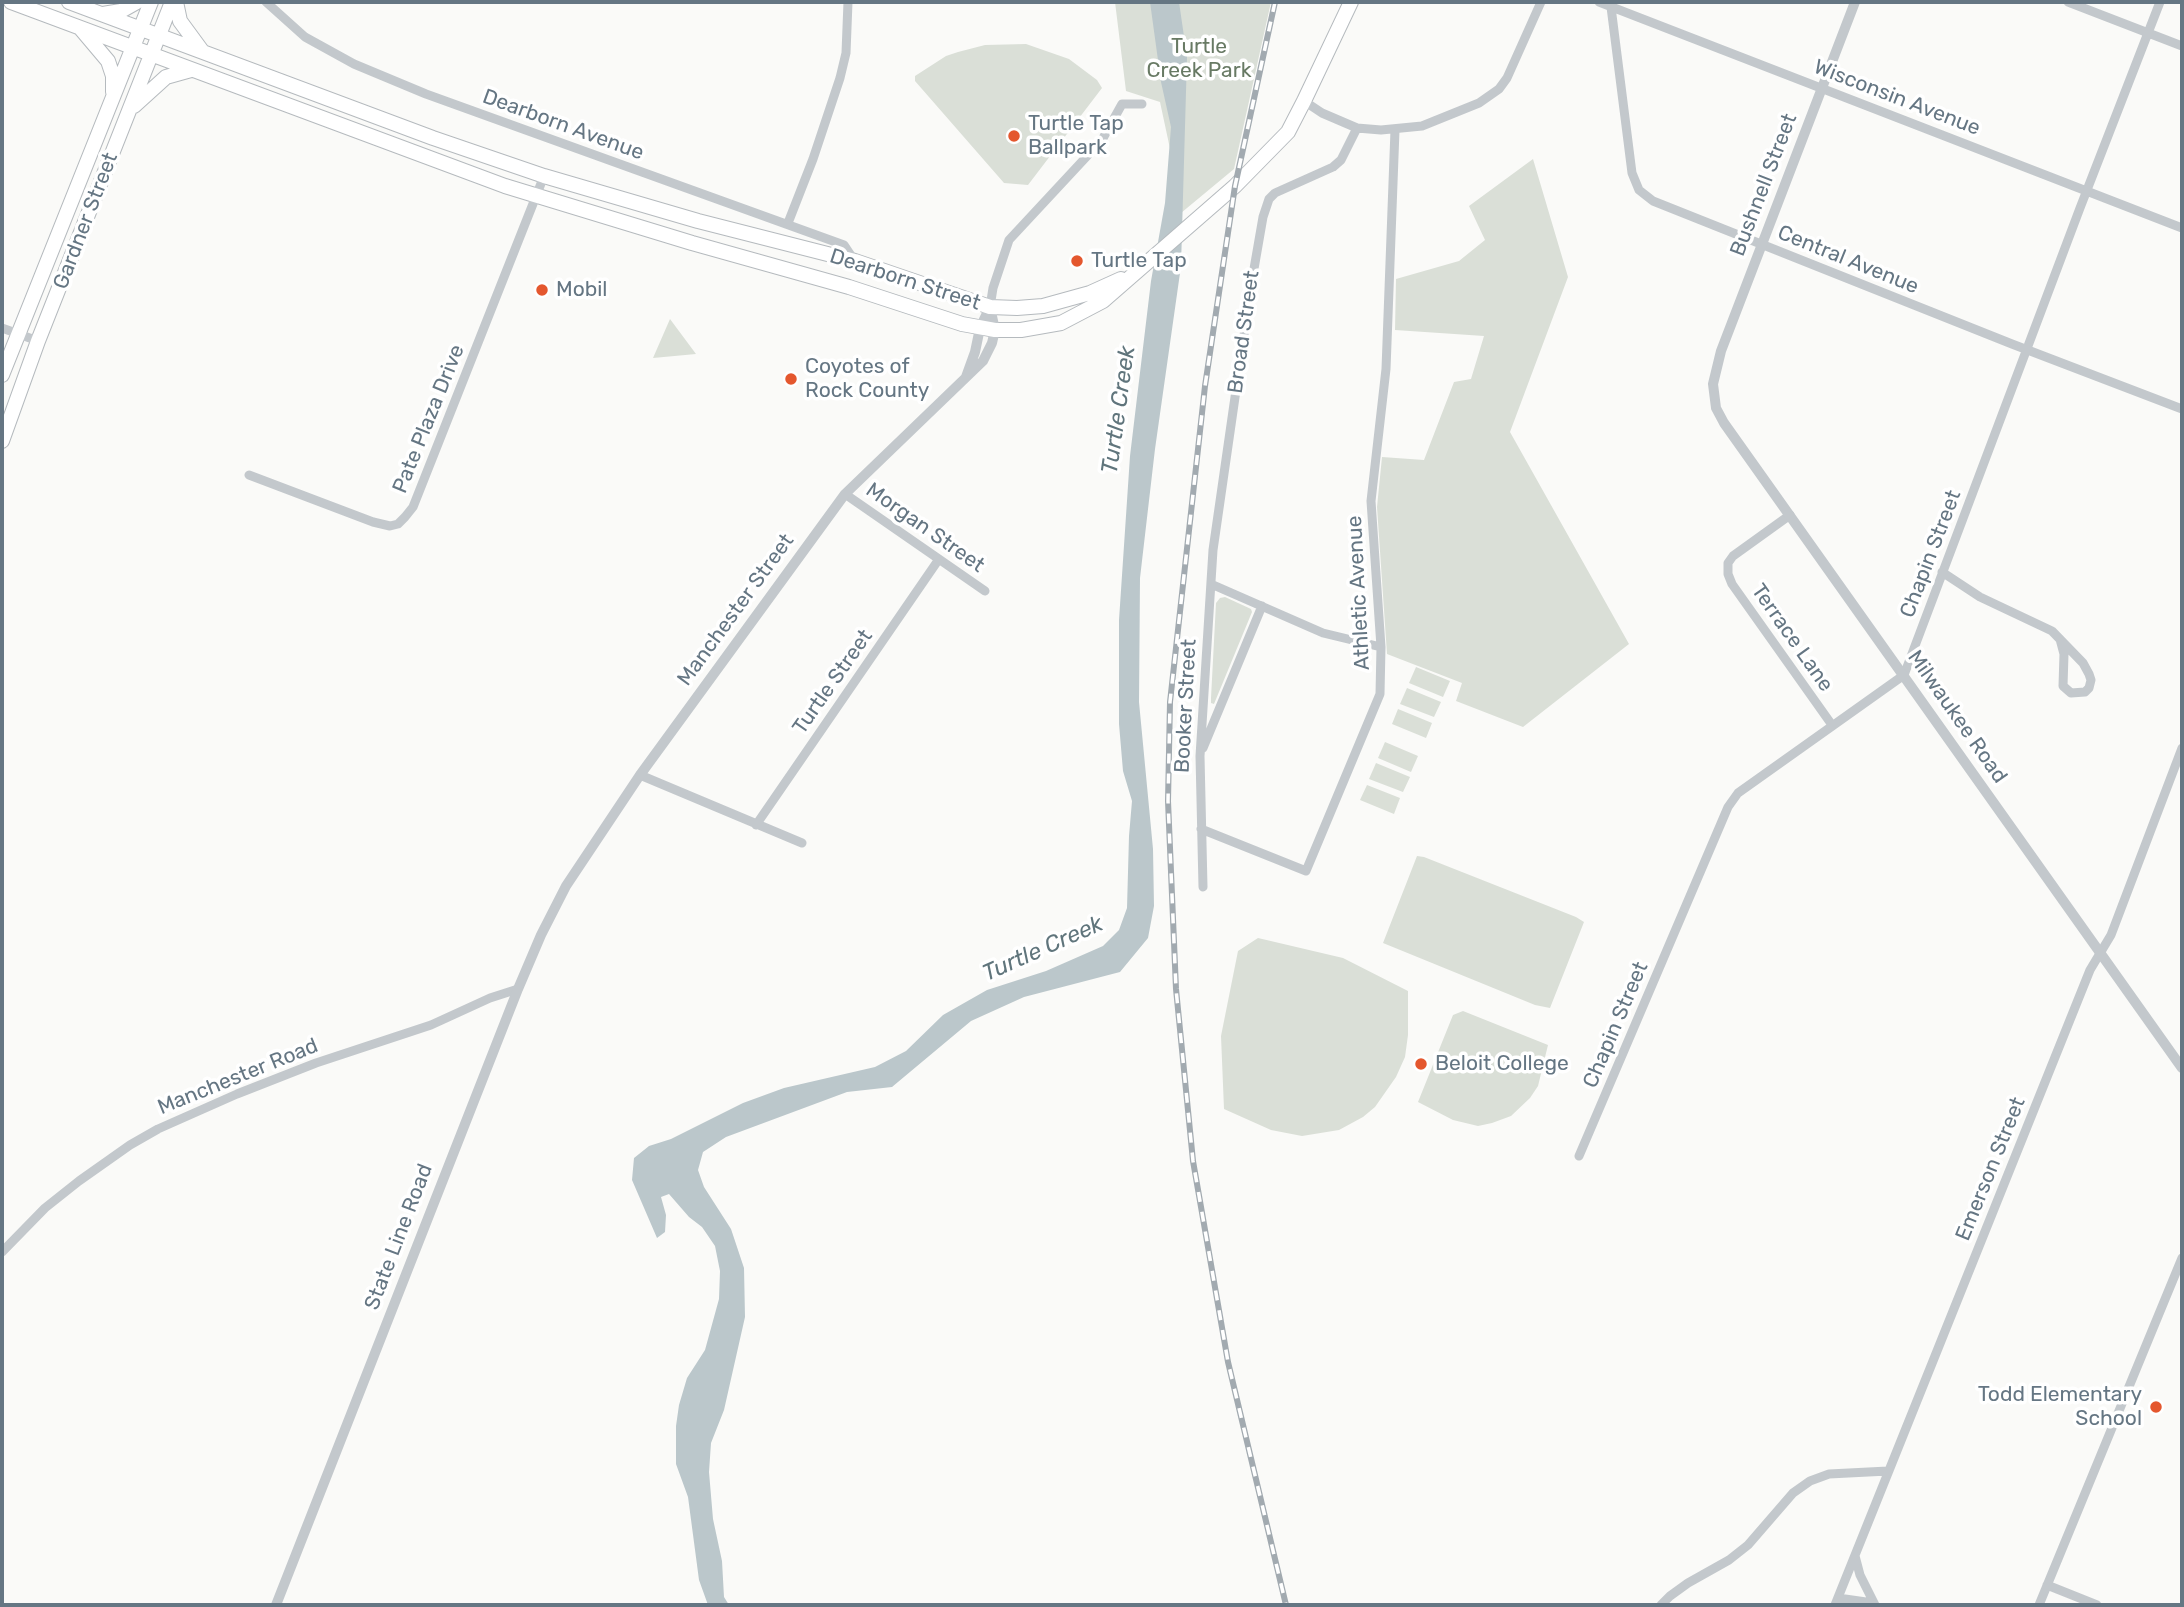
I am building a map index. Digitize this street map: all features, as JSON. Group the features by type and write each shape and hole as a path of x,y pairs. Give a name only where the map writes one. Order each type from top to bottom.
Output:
{"main road":[{"name":"Dearborn Street","path":"11,2 411,153 537,196 826,280 962,324 995,330 1021,330 1061,323 1103,301 1138,270"},
{"name":"Dearborn Street","path":"69,2 433,138 544,176 698,221 855,261 990,307 1043,306 1090,293 1138,270"},
{"path":"103,14 121,11 136,2"},
{"name":"Gardner Street","path":"2,375 151,2"},
{"path":"174,2 180,21 203,52"},
{"name":"Gardner Street","path":"2,441 38,341 174,2"},
{"path":"1138,270 1235,186 1288,132 1351,2"},
{"path":"80,28 108,61 113,76 113,96"},
{"path":"129,113 160,81 172,74 191,70"}],"street":[{"name":"Dearborn Avenue","path":"266,2 305,37 354,64 452,104 844,245 855,261"},
{"path":"788,223 841,79 846,53 848,2"},
{"path":"1304,102 1357,128 1395,130 1422,126 1452,115 1479,103 1499,89 1512,71 1541,2"},
{"name":"Wisconsin Avenue","path":"1598,2 2182,228"},
{"name":"Bushnell Street","path":"1713,384 1721,351 1855,2"},
{"path":"2068,2 2182,46"},
{"name":"Chapin Street","path":"1579,1156 1728,807 1738,793 1904,675 2160,2"},
{"name":"Central Avenue","path":"1611,7 1632,173 1639,190 1653,201 2182,409"},
{"path":"995,330 990,307 993,288 1009,240 1102,141 1122,104 1142,104"},
{"name":"Broad Street","path":"1211,584 1213,550 1247,312 1265,208 1275,192 1333,167 1341,160 1357,128"},
{"name":"Athletic Avenue","path":"1201,830 1306,871 1377,703 1381,687 1381,647 1371,501 1387,369 1395,130"},
{"name":"Pate Plaza Drive","path":"250,475 373,523 390,526 398,524 405,517 413,507 544,176"},
{"name":"Manchester Street","path":"965,380 980,328 990,307"},
{"path":"2,328 38,341"},
{"name":"Manchester Street","path":"566,886 640,775 845,494 983,361 995,330"},
{"name":"Milwaukee Road","path":"1713,384 1716,408 1724,423 2182,1068"},
{"name":"Morgan Street","path":"845,494 985,591"},
{"name":"Terrace Lane","path":"1790,515 1733,556 1727,568 1732,584 1832,725"},
{"name":"Turtle Street","path":"756,825 939,559"},
{"path":"1942,572 1980,597 2052,631 2060,639 2083,663 2090,674 2089,688 2085,692 2071,693 2063,686 2064,654 2060,639"},
{"path":"1211,584 1323,633 1381,647"},
{"name":"Booker Street","path":"1201,830 1199,756 1211,584"},
{"path":"1199,756 1262,606"},
{"name":"Emerson Street","path":"1837,1602 2090,970 2111,935 2182,748"},
{"path":"640,775 802,843"},
{"path":"1201,830 1203,887"},
{"name":"State Line Road","path":"276,1605 518,989 566,886"},
{"name":"Manchester Road","path":"2,1252 45,1208 79,1181 130,1144 158,1129 316,1063 431,1025 490,998 518,989"},
{"path":"2039,1605 2182,1258"},
{"path":"1661,1605 1688,1583 1729,1560 1748,1545 1793,1493 1810,1481 1829,1474 1888,1471"},
{"path":"1837,1602 1874,1604 1860,1576 1854,1554"},
{"path":"2047,1585 2097,1605"}],"green space":[{"name":"Turtle Creek Park","path":"1115,2 1271,2 1234,169 1181,213 1160,102 1126,91"},
{"name":"Turtle Tap Ballpark","path":"1026,44 1069,59 1097,80 1102,88 1028,185 1004,183 915,81 915,76 946,56 958,52 985,45"},
{"path":"1533,159 1568,277 1510,432 1629,644 1523,727 1456,701 1462,683 1387,654 1377,507 1382,457 1424,460 1454,382 1471,379 1484,336 1395,330 1396,279 1459,261 1485,240 1469,206"},
{"path":"670,319 696,354 653,358"},
{"path":"1225,597 1251,609 1252,612 1214,704 1211,703 1211,698 1216,603"},
{"path":"1416,667 1450,681 1443,697 1409,683"},
{"path":"1407,688 1441,702 1434,717 1400,704"},
{"path":"1398,709 1432,723 1426,738 1392,724"},
{"path":"1385,742 1418,756 1411,772 1378,758"},
{"path":"1376,763 1410,777 1403,792 1369,779"},
{"path":"1367,785 1400,798 1394,814 1360,800"},
{"path":"1417,856 1584,922 1550,1008 1535,1005 1383,943"},
{"path":"1258,938 1343,958 1408,991 1405,1057 1396,1077 1375,1107 1339,1130 1302,1136 1271,1130 1224,1109 1221,1036 1238,951"},
{"path":"1463,1011 1548,1045 1538,1086 1530,1098 1511,1116 1478,1126 1453,1120 1418,1102 1453,1015"}],"shaded area":[{"path":"1150,2 1179,2 1187,57 1181,266 1140,578 1139,702 1153,849 1154,906 1148,938 1120,972 1024,997 971,1021 892,1087 847,1092 726,1137 703,1152 698,1170 704,1187 731,1229 744,1268 745,1317 724,1410 711,1443 709,1472 713,1519 722,1561 724,1597 729,1605 708,1605 699,1580 688,1497 676,1464 676,1426 687,1378 705,1350 719,1299 720,1271 715,1246 702,1227 689,1217 669,1194 661,1197 666,1215 665,1232 657,1238 632,1180 634,1158 649,1146 671,1139 743,1103 784,1088 875,1067 906,1051 943,1015 987,990 1046,971 1103,946 1119,930 1127,908 1132,801 1123,771 1119,724 1119,620 1130,456 1151,281 1165,203 1171,127 1161,82"}],"railway":[{"path":"1275,2 1235,186 1205,386 1170,702 1168,801 1176,989 1193,1161 1228,1362 1286,1605"}],"place":[{"name":"Turtle Tap Ballpark","path":"1014,136"},
{"name":"Turtle Tap","path":"1077,261"},
{"name":"Mobil","path":"542,290"},
{"name":"Coyotes of Rock County","path":"791,379"},
{"name":"Beloit College","path":"1421,1064"},
{"name":"Todd Elementary School","path":"2156,1407"}],"water label":[{"name":"Turtle Creek","path":"1119,410"},
{"name":"Turtle Creek","path":"1043,949"}]}
